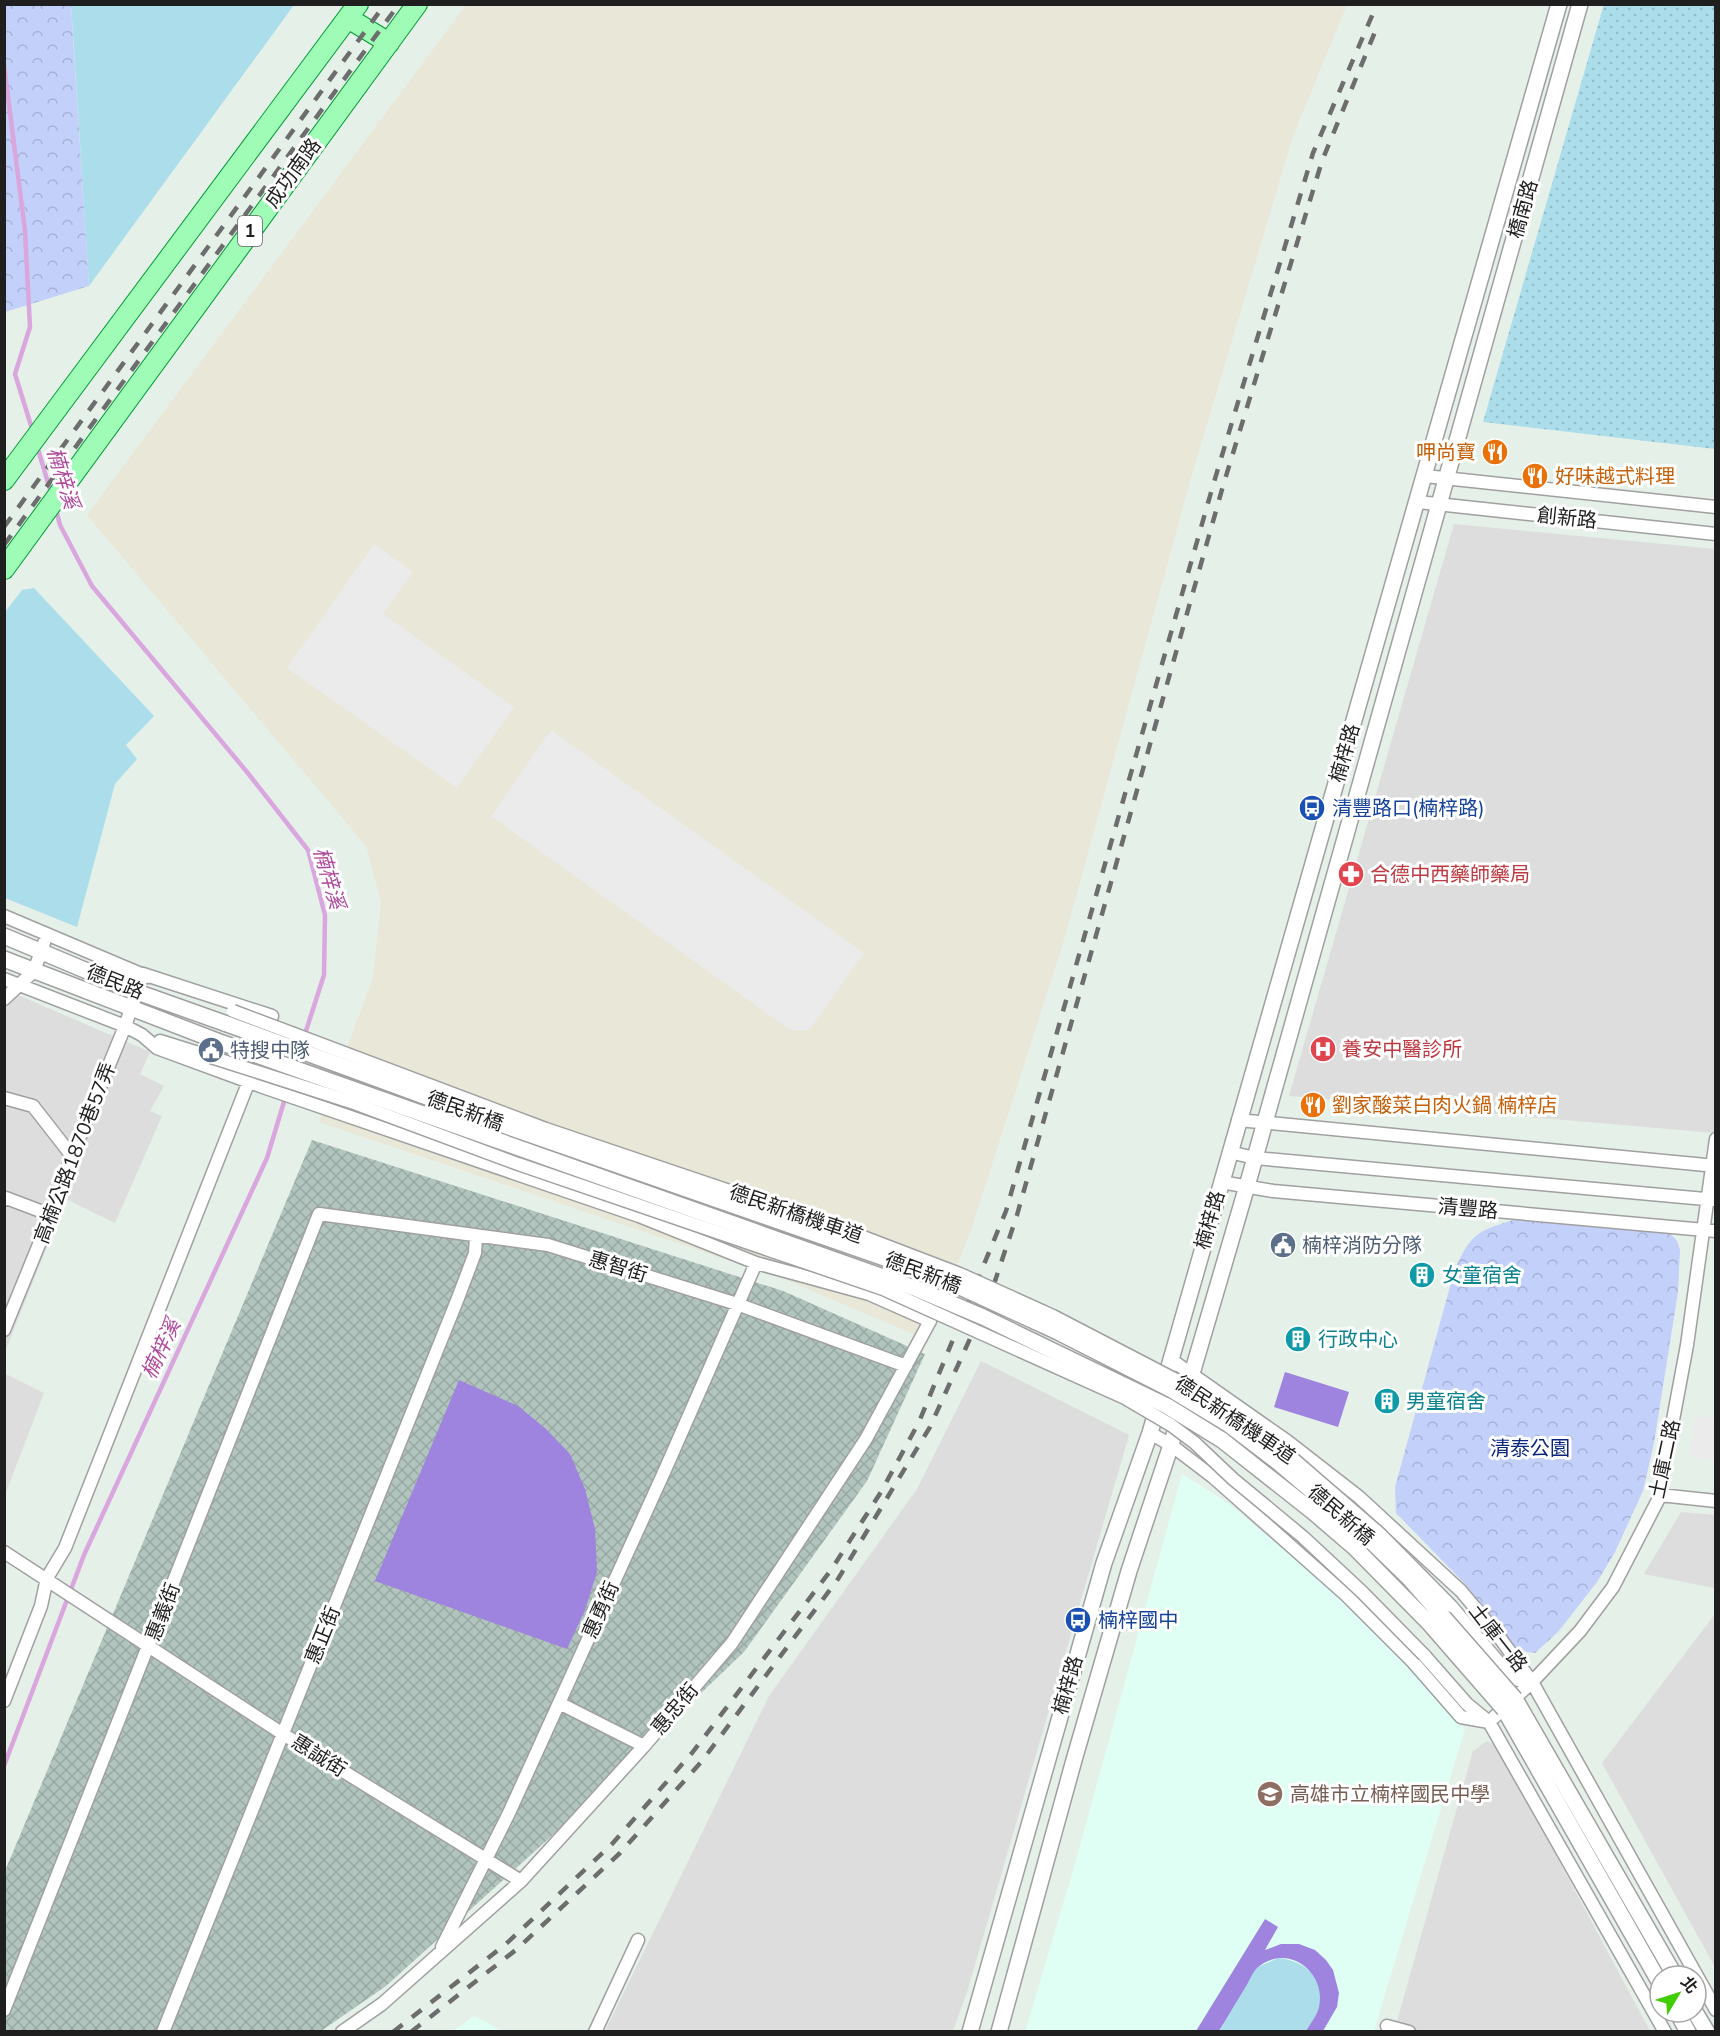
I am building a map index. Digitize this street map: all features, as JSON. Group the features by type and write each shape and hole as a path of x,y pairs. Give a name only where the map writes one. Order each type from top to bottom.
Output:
{"main road":[{"name":"成功南路","path":"4,569 417,4"},
{"path":"4,480 353,11 389,43"}],"street":[{"name":"橋南路","path":"1444,408 1559,4"},
{"name":"橋南路","path":"1465,414 1580,4"},
{"name":"楠梓路","path":"970,2031 1101,1574 1150,1433 1444,408"},
{"name":"楠梓路","path":"999,2031 1074,1760 1247,1186 1465,414"},
{"name":"創新路","path":"1425,476 1716,507"},
{"name":"創新路","path":"1418,502 1716,534"},
{"name":"德民路","path":"4,916 143,975"},
{"path":"4,999 34,971 47,934"},
{"name":"德民路","path":"4,936 137,992 230,1017"},
{"name":"德民路","path":"4,959 217,1041"},
{"path":"4,1701 41,1606 47,1578 65,1548 249,1081 272,1016 143,975"},
{"name":"高楠公路1870巷57弄","path":"4,1330 51,1215 143,975"},
{"name":"德民新橋機車道","path":"143,975 230,1017 546,1129 845,1230 960,1274 1053,1316 1203,1394 1283,1450 1380,1534 1451,1606 1518,1680 1532,1682"},
{"name":"德民路","path":"4,979 125,1026 142,1035"},
{"name":"德民新橋","path":"230,1017 503,1125 936,1276 1058,1332 1172,1390 1228,1424 1254,1443 1372,1542 1417,1587 1509,1704"},
{"path":"142,1035 157,1048 263,1087 639,1216 756,1263"},
{"name":"德民新橋機車道","path":"142,1035 351,1102 507,1160 883,1289 1125,1398 1171,1425 1195,1443 1233,1479 1303,1537 1362,1592 1424,1655 1467,1704 1489,1722"},
{"name":"德民新橋","path":"217,1041 917,1289 983,1317 1167,1406 1222,1440 1354,1547 1509,1704"},
{"path":"4,1098 33,1106 72,1156"},
{"path":"1238,1120 1714,1165"},
{"name":"土庫二路","path":"1489,1722 1532,1682 1580,1631 1613,1587 1660,1495 1687,1345 1702,1230 1711,1199 1716,1139"},
{"name":"清豐路","path":"1229,1152 1255,1158 1711,1199"},
{"name":"清豐路","path":"1221,1182 1285,1192 1716,1232"},
{"path":"4,1200 6,1198 51,1215"},
{"name":"惠智街","path":"320,1214 548,1245 737,1304 906,1366"},
{"name":"惠義街","path":"4,2010 320,1214"},
{"name":"惠正街","path":"164,2031 458,1298 475,1253 476,1237"},
{"name":"惠勇街","path":"439,1953 486,1860 559,1703 756,1263"},
{"name":"惠忠街","path":"342,2031 382,2004 521,1881 644,1746 732,1643 866,1439 930,1321 869,1294 756,1263"},
{"name":"土庫一路","path":"1170,1359 1287,1441 1359,1497 1461,1591 1497,1634 1532,1682 1716,2010"},
{"path":"1150,1433 1171,1444 1213,1477 1346,1595 1413,1662 1461,1717 1489,1722 1665,2031"},
{"path":"1660,1495 1716,1502"},
{"name":"惠誠街","path":"4,1552 283,1734 521,1881"},
{"path":"559,1703 644,1746"},
{"path":"1509,1704 1650,1964"},
{"name":"土庫一路","path":"1509,1704 1668,1964"},
{"path":"595,2031 638,1940"},
{"path":"1387,2026 1409,2031"}],"shaded area":[{"path":"1604,4 1715,5 1715,449 1483,422"},
{"path":"71,5 294,5 89,286 73,33"},
{"path":"466,5 1347,5 1293,136 1191,478 1064,940 971,1230 928,1340 784,1279 319,1122 373,978 381,902 366,846 87,515"},
{"path":"1454,524 1715,549 1715,1133 1289,1096"},
{"path":"374,544 413,572 383,614 514,707 457,788 287,668"},
{"path":"34,588 154,716 126,745 137,759 115,784 77,927 5,898 5,612 22,590"},
{"path":"551,730 864,953 810,1029 800,1031 789,1029 491,816"},
{"path":"4,989 150,1052 140,1074 164,1086 150,1111 162,1116 115,1223 66,1199 5,1352"},
{"path":"312,1140 783,1291 925,1354 867,1481 744,1652 545,1842 386,1986 321,2031 5,2032 5,1871"},
{"path":"981,1361 1129,1435 967,1992 953,2031 605,2031 769,1696 917,1489"},
{"path":"1285,1372 1349,1392 1338,1427 1274,1407"},
{"path":"4,1373 44,1393 5,1495 4,1495"},
{"path":"459,1380 518,1406 546,1429 570,1454 585,1489 595,1529 597,1572 585,1610 567,1649 375,1581"},
{"path":"1695,1416 1715,1419 1715,1460 1690,1457"},
{"name":"高雄市立楠梓國民中學","path":"1182,1474 1225,1501 1343,1598 1465,1729 1374,2031 1025,2032 1076,1860"},
{"path":"1681,1512 1715,1515 1715,1588 1644,1574"},
{"path":"1715,1614 1715,1967 1602,1763"},
{"path":"1487,1741 1498,1747 1650,2031 1394,2032 1473,1751"},
{"path":"1265,1919 1278,1927 1265,1950 1281,1944 1299,1944 1315,1950 1333,1970 1339,1993 1337,2007 1323,2031 1306,2031 1319,2007 1320,1994 1317,1982 1302,1964 1291,1959 1280,1958 1268,1961 1255,1970 1219,2031 1196,2031"},
{"path":"1278,1958 1305,1967 1317,1981 1321,1999 1317,2013 1306,2031 1219,2032 1256,1968"},
{"path":"474,2016 502,2031 453,2031"}],"green space":[{"path":"5,4 71,5 89,286 5,312"},
{"name":"清泰公園","path":"1520,1218 1670,1233 1677,1241 1680,1250 1678,1292 1654,1443 1643,1491 1615,1552 1597,1582 1558,1632 1535,1653 1521,1651 1510,1642 1467,1586 1396,1513 1395,1487 1454,1272 1460,1258 1478,1234"}],"waterway":[{"name":"楠梓溪","path":"4,65 25,231 30,327 15,374 33,432"},
{"name":"楠梓溪","path":"37,446 52,496"},
{"name":"楠梓溪","path":"56,509 60,525 92,586 247,772 308,850 325,915 324,975 304,1037"},
{"name":"楠梓溪","path":"4,1766 84,1555 267,1158 290,1082"}],"railway":[{"path":"4,527 385,4"},
{"path":"4,545 399,4"},
{"path":"393,2032 506,1944 612,1844 692,1753 831,1570 881,1492 919,1422 1006,1211 1214,482 1313,153 1377,4"},
{"path":"411,2032 517,1949 620,1853 702,1761 838,1579 930,1427 992,1290 1017,1215 1223,486 1322,161 1377,27"}],"place":[{"name":"呷尚寶","path":"1495,452"},
{"name":"好味越式料理","path":"1535,476"},
{"name":"清豐路口(楠梓路)","path":"1312,808"},
{"name":"合德中西藥師藥局","path":"1351,874"},
{"name":"養安中醫診所","path":"1323,1049"},
{"name":"特搜中隊","path":"211,1050"},
{"name":"劉家酸菜白肉火鍋 楠梓店","path":"1313,1105"},
{"name":"楠梓消防分隊","path":"1283,1245"},
{"name":"女童宿舍","path":"1422,1275"},
{"name":"行政中心","path":"1298,1339"},
{"name":"男童宿舍","path":"1387,1401"},
{"name":"楠梓國中","path":"1078,1620"},
{"name":"高雄市立楠梓國民中學","path":"1270,1794"}]}
